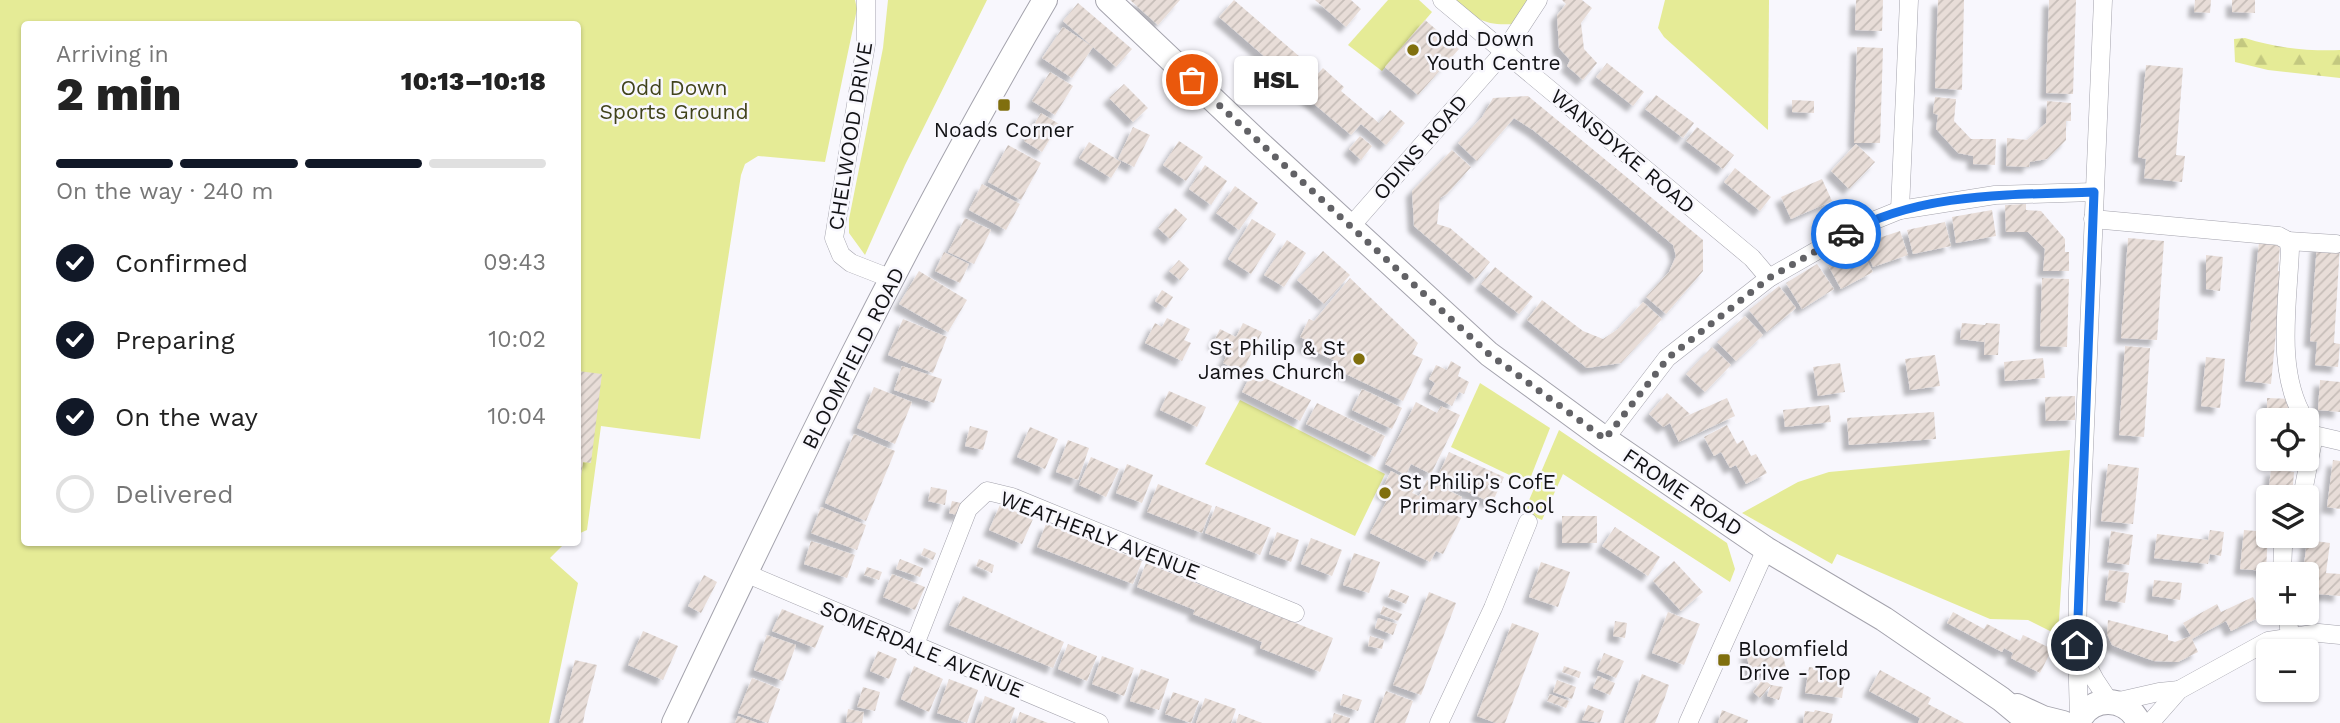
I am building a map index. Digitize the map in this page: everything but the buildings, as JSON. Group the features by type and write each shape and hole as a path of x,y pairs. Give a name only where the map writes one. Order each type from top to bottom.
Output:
{"street":[{"name":"CHELWOOD DRIVE","path":"866,0 864,58 834,238 841,255 851,263 892,279"},
{"name":"BLOOMFIELD ROAD","path":"674,723 744,573 892,279 1045,0"},
{"name":"FROME ROAD","path":"1108,0 1489,354 1605,439 1766,549 1884,619 2001,699 2030,723"},
{"name":"WANSDYKE ROAD","path":"1442,0 1752,258 1769,278"},
{"name":"ODINS ROAD","path":"1351,226 1504,52 1538,0"},
{"path":"1900,210 1909,0"},
{"path":"2073,722 2103,0"},
{"path":"1605,439 1668,358 1769,278 1858,227 1900,210 1994,195 2094,192"},
{"path":"2093,219 2279,236 2288,241 2336,244"},
{"path":"2288,241 2287,358 2298,408"},
{"path":"2319,431 2340,441"},
{"name":"WEATHERLY AVENUE","path":"915,647 968,509 987,491 1012,497 1295,613"},
{"path":"1439,723 1493,608 1528,522"},
{"path":"1688,723 1766,549"},
{"name":"SOMERDALE AVENUE","path":"744,573 1099,723"},
{"path":"2289,625 2290,636"},
{"path":"2150,723 2179,690 2268,641 2319,633 2340,635"},
{"path":"2077,645 2095,680 2112,701 2133,712 2139,723"},
{"path":"2073,722 2091,706 2179,690"},
{"name":"FROME ROAD","path":"2001,699 2043,718 2073,722"}],"green space":[{"name":"Odd Down Sports Ground","path":"0,0 855,0 857,9 825,162 758,156 745,164 741,175 700,439 601,426 587,530 581,533 581,21 21,21 21,546 562,546 550,558 578,583 549,723 0,723"},
{"path":"888,0 987,0 905,165 865,255 849,233 849,219 883,48"},
{"path":"1388,0 1419,0 1432,12 1382,71 1348,45"},
{"path":"1455,0 1531,0 1514,24 1495,24 1481,20"},
{"path":"1665,0 1769,0 1768,130 1664,37 1658,28"},
{"path":"2245,38 2292,48 2340,50 2340,78 2268,70 2235,62 2234,39"},
{"path":"1480,383 1550,428 1528,484 1451,447"},
{"path":"1240,400 1385,474 1355,536 1205,464"},
{"path":"1559,430 1727,543 1735,569 1730,582 1563,474 1542,520 1524,512"},
{"path":"2070,450 2058,635 2028,620 1990,619 1837,554 1832,564 1742,513 1798,482 1829,472"}],"way so far":[{"path":"1192,80 1489,354 1605,439 1668,358 1769,278 1846,234"}],"place":[{"name":"Odd Down Youth Centre","path":"1413,50"},
{"name":"HSL","path":"1192,80"},
{"name":"Noads Corner","path":"1004,105"},
{"name":"St Philip & St James Church","path":"1359,359"},
{"name":"St Philip's CofE Primary School","path":"1385,493"},
{"name":"Bloomfield Drive - Top","path":"1724,660"}],"route":[{"path":"1846,234 1900,210 1994,195 2094,192 2077,645"}]}
